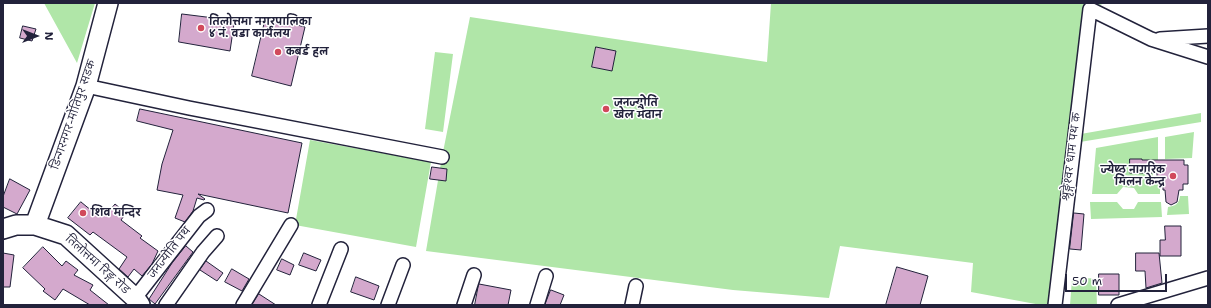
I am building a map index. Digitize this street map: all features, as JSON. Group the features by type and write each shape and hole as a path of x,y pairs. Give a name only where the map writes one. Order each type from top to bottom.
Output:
{"street":[{"name":"डिन्गरनगर-मोतिपुर सडक","path":"35,225 86,86 108,3"},
{"name":"श्रृङ्गेश्वर धाम पथ क","path":"1055,305 1090,9 1151,39"},
{"path":"1151,39 1208,36"},
{"path":"1151,39 1208,57"},
{"path":"86,86 189,108 442,157"},
{"name":"जनज्योति पथ","path":"138,302 199,216 207,210"},
{"name":"तिलोत्तमा रिङ्ग रोड","path":"3,228 16,225 35,225 66,235 138,302"},
{"path":"243,305 290,225"},
{"path":"166,305 203,252 217,236"},
{"path":"319,305 341,249"},
{"path":"388,305 403,265"},
{"path":"464,305 474,275"},
{"path":"537,305 546,276"},
{"path":"1118,305 1208,278"},
{"path":"632,305 636,286"}],"green space":[{"path":"44,3 95,3 77,63"},
{"path":"771,3 1105,3 1090,9 1075,135 1201,113 1201,122 1074,143 1048,305 971,292 973,263 840,246 829,298 733,290 426,251 442,157 470,17 767,62"},
{"path":"435,52 453,54 443,132 425,129"},
{"path":"1194,132 1192,158 1165,159 1165,137"},
{"path":"1158,137 1158,167 1153,168 1153,184 1160,184 1160,194 1138,194 1134,188 1123,187 1117,194 1092,194 1096,148"},
{"path":"310,140 431,162 416,247 295,225"},
{"path":"1180,196 1188,196 1189,214 1167,215 1168,207 1176,204 1179,201"},
{"path":"1090,202 1117,202 1123,209 1134,209 1138,202 1161,202 1162,217 1091,219"},
{"path":"1096,278 1097,305 1070,305 1072,279"}],"building":[{"name":"तिलोत्तमा नगरपालिका ४ नं. वडा कार्यलय","path":"182,14 222,19 222,22 234,24 230,51 179,42"},
{"name":"कबर्ड हल","path":"266,17 305,27 291,86 252,76"},
{"path":"23,26 36,29 32,41 20,38"},
{"path":"596,47 616,51 612,71 592,67"},
{"path":"140,109 302,143 288,213 198,194 205,199 197,198 193,211 185,222 175,218 183,195 157,190 162,164 173,130 137,121"},
{"path":"1130,159 1184,160 1184,165 1188,165 1188,184 1183,184 1183,190 1179,190 1177,202 1171,205 1166,202 1165,190 1163,190 1163,181 1157,181 1157,173 1130,173"},
{"path":"432,167 447,169 446,181 430,179"},
{"path":"10,179 30,190 17,214 3,207 3,197"},
{"path":"81,202 92,211 96,206 106,215 115,204 126,213 121,220 142,236 140,238 158,251 152,264 142,276 134,269 128,277 119,269 127,257 93,232 90,235 68,218"},
{"path":"1074,213 1084,214 1081,250 1070,249"},
{"path":"1165,226 1181,226 1181,256 1160,256 1160,240 1165,240"},
{"path":"186,246 193,252 155,304 149,299 172,263"},
{"path":"43,247 62,266 66,261 78,270 74,275 93,285 90,290 109,305 90,305 63,289 55,300 43,291 45,289 23,268"},
{"path":"3,253 14,255 10,287 3,287"},
{"path":"304,253 321,260 316,271 299,265"},
{"path":"1136,253 1159,253 1162,283 1146,288 1145,271 1136,271"},
{"path":"282,259 294,265 290,275 277,270"},
{"path":"206,261 223,273 217,281 200,270"},
{"path":"897,267 928,276 920,305 886,305"},
{"path":"232,269 249,279 242,291 225,282"},
{"path":"1099,274 1119,274 1119,295 1099,295"},
{"path":"356,277 379,286 374,300 351,292"},
{"path":"479,284 511,290 508,305 475,305"},
{"path":"551,290 564,295 560,305 545,305"},
{"path":"259,294 276,305 252,305"}],"place":[{"name":"तिलोत्तमा नगरपालिका ४ नं. वडा कार्यलय","path":"201,28"},
{"name":"कबर्ड हल","path":"278,52"},
{"name":"जनज्योति खेल मैदान","path":"606,109"},
{"name":"ज्येष्ठ नागरिक मिलन केन्द्र","path":"1173,176"},
{"name":"शिव मन्दिर","path":"83,213"}]}
